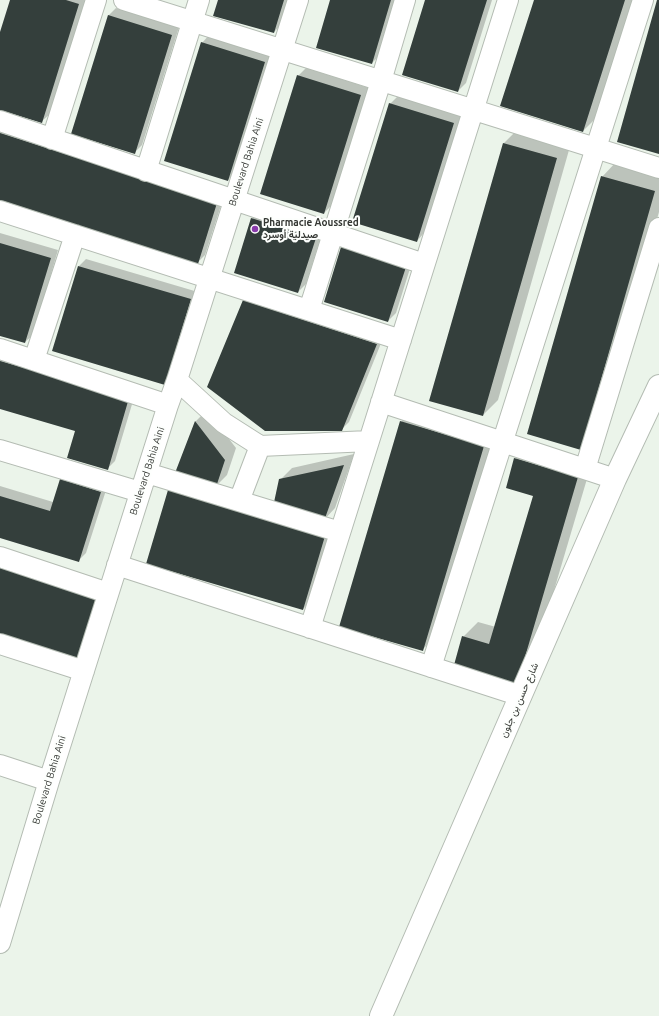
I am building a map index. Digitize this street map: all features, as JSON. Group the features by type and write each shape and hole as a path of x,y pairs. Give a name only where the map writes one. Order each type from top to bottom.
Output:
{"street":[{"path":"52,139 96,0"},
{"path":"124,0 659,168"},
{"path":"146,171 199,0"},
{"name":"Boulevard Bahia Aini","path":"0,943 108,593 168,405 178,380 298,0"},
{"path":"309,310 405,0"},
{"path":"310,628 508,0"},
{"path":"431,667 643,0"},
{"path":"0,121 424,264"},
{"path":"0,211 401,340"},
{"path":"585,469 659,228"},
{"path":"34,360 75,235"},
{"path":"0,349 168,405"},
{"path":"178,380 224,423 260,446 369,442"},
{"name":"شارع حسن بن جلون","path":"381,1016 615,479 659,386"},
{"path":"381,402 615,479"},
{"path":"239,501 260,446"},
{"path":"0,450 140,492"},
{"path":"147,473 340,532"},
{"path":"0,557 108,593"},
{"path":"117,565 521,696"},
{"path":"0,644 84,670"},
{"path":"0,765 49,781"}],"building":[{"path":"10,0 66,0 79,4 42,123 0,110 0,32"},
{"path":"218,0 284,0 274,33 213,16"},
{"path":"330,0 391,0 372,64 316,48"},
{"path":"425,0 487,0 458,92 402,75"},
{"path":"534,0 625,0 583,132 500,106"},
{"path":"657,0 659,0 659,154 617,142"},
{"path":"108,15 172,35 135,154 71,134"},
{"path":"201,42 265,62 228,181 164,161"},
{"path":"297,75 361,95 324,214 260,194"},
{"path":"389,103 454,123 417,242 352,222"},
{"path":"0,133 217,203 198,264 0,200"},
{"path":"503,143 557,158 483,416 429,401"},
{"path":"601,176 655,191 581,450 527,434"},
{"path":"251,218 316,238 298,293 234,273"},
{"path":"0,243 51,258 25,343 0,336"},
{"path":"341,247 406,267 388,322 324,302"},
{"path":"78,266 191,299 165,385 52,351"},
{"path":"243,300 377,344 342,431 265,431 207,387"},
{"path":"0,361 129,398 108,470 67,458 75,431 0,409"},
{"path":"195,421 225,460 216,487 175,473"},
{"path":"400,421 484,446 423,651 339,627"},
{"path":"514,458 578,477 517,684 454,665 462,636 489,644 533,496 506,488"},
{"path":"344,465 324,521 273,507 279,479"},
{"path":"60,479 101,492 79,562 0,538 0,496 50,511"},
{"path":"168,490 325,536 303,610 146,564"},
{"path":"0,568 96,598 78,658 0,634"}],"place":[{"name":"Pharmacie Aoussred صيدلية أوسرد","path":"255,229"}]}
